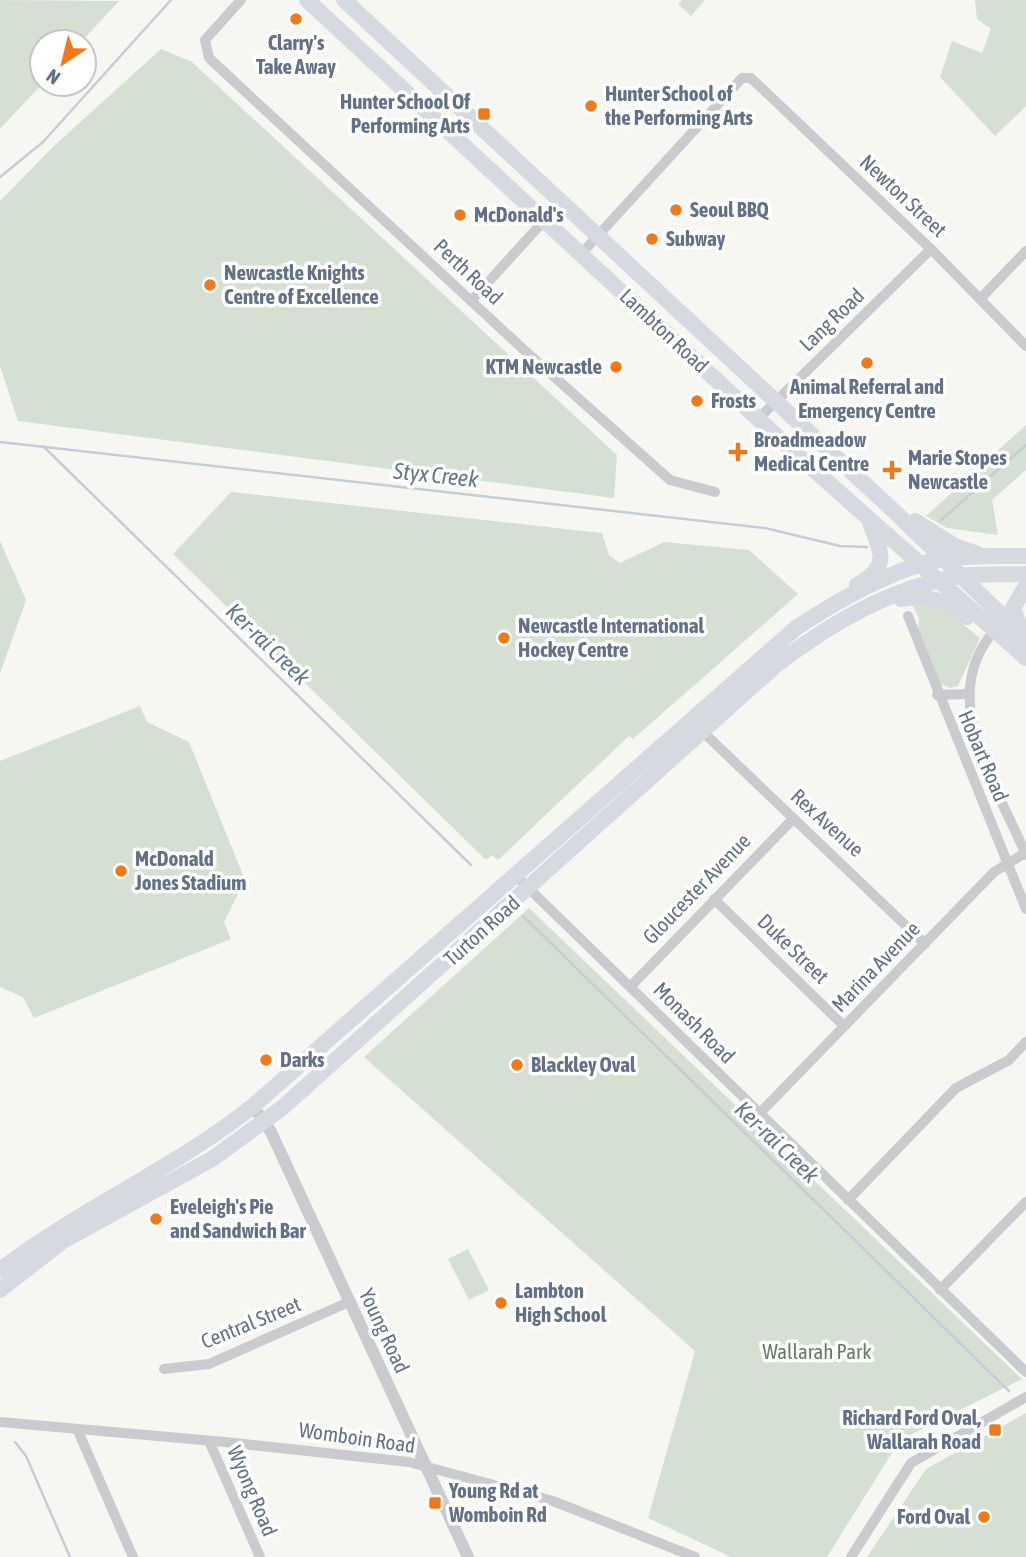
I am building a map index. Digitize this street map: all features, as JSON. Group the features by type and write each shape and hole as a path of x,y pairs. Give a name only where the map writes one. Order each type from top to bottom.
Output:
{"main road":[{"name":"Lambton Road","path":"307,0 759,418 1026,658"},
{"name":"Lambton Road","path":"344,0 896,513 1026,638"},
{"path":"896,513 963,550 987,556 1026,556"},
{"path":"824,612 830,600 867,580 878,566 881,545 867,515"},
{"name":"Turton Road","path":"0,1270 43,1238 213,1136 253,1106 516,876 764,653 796,628 870,587 923,565 943,559 987,556"},
{"name":"Turton Road","path":"0,1290 63,1241 212,1159 326,1072 702,731 805,643 882,600 961,576 1026,574"},
{"path":"1026,586 1013,608 1026,638"},
{"path":"882,600 914,597 944,601 977,623 995,630"}],"street":[{"name":"Perth Road","path":"241,0 205,40 209,58 471,301 670,480 715,492"},
{"name":"Newton Street","path":"597,235 742,78 751,78 931,249 1026,345"},
{"path":"471,301 561,202"},
{"path":"581,254 597,235"},
{"name":"Lang Road","path":"759,418 931,249"},
{"path":"981,298 1026,251"},
{"name":"Hobart Road","path":"908,616 937,695 1026,909"},
{"name":"Hobart Road","path":"995,630 983,643 970,676 968,694 977,743 1026,854"},
{"name":"Hobart Road","path":"937,695 968,694"},
{"name":"Rex Avenue","path":"702,731 925,944"},
{"name":"Gloucester Avenue","path":"630,987 793,819"},
{"name":"Marina Avenue","path":"758,1114 1006,862 1026,854"},
{"name":"Monash Road","path":"516,876 1026,1372"},
{"name":"Duke Street","path":"714,899 844,1026"},
{"path":"848,1200 956,1088 1009,1060 1026,1042"},
{"name":"Young Road","path":"253,1106 265,1121 468,1557"},
{"path":"940,1290 1026,1202"},
{"name":"Central Street","path":"164,1369 209,1364 349,1302"},
{"path":"851,1557 911,1463 1026,1397"},
{"name":"Womboin Road","path":"0,1422 409,1462 553,1501 695,1557"},
{"path":"78,1431 134,1557"},
{"name":"Wyong Road","path":"209,1441 260,1557"}],"green space":[{"path":"0,0 119,1 94,28 28,28 29,98 0,129"},
{"path":"682,0 705,0 691,16 678,4"},
{"path":"975,0 1026,0 1026,106 995,136 940,77 952,41 982,53 991,29 977,19"},
{"name":"Newcastle Knights Centre of Excellence","path":"161,49 192,62 617,455 614,498 18,421 0,366 0,201 55,145"},
{"path":"1026,425 1026,470 992,500 998,535 947,528 926,516"},
{"name":"Newcastle International Hockey Centre","path":"231,492 602,533 609,555 620,563 664,542 749,550 798,594 633,739 629,736 498,860 492,855 486,860 173,554"},
{"path":"0,541 26,600 0,674"},
{"path":"912,604 944,609 980,638 958,686 950,688 940,684 918,629 919,618"},
{"name":"McDonald Jones Stadium","path":"140,706 147,722 189,742 245,880 224,922 231,939 34,1018 23,997 0,987 0,761"},
{"name":"Wallarah Park","path":"529,908 1022,1379 900,1440 827,1557 731,1557 648,1518 695,1351 364,1057"},
{"path":"468,1249 489,1290 469,1300 448,1259"},
{"path":"1026,1413 1026,1557 867,1557 926,1469"}],"waterway":[{"path":"0,177 43,142 171,0"},
{"name":"Styx Creek","path":"0,442 765,528 840,546 867,547"},
{"name":"Styx Creek","path":"941,520 1026,445"},
{"name":"Ker-rai Creek","path":"43,446 471,865"},
{"name":"Ker-rai Creek","path":"523,916 1009,1391"},
{"path":"15,1442 26,1456 70,1557"}],"place":[{"name":"Clarry's Take Away","path":"296,19"},
{"name":"Hunter School of the Performing Arts","path":"591,106"},
{"name":"Hunter School Of Performing Arts","path":"484,114"},
{"name":"Seoul BBQ","path":"676,210"},
{"name":"McDonald's","path":"460,215"},
{"name":"Subway","path":"652,239"},
{"name":"Newcastle Knights Centre of Excellence","path":"210,285"},
{"name":"Animal Referral and Emergency Centre","path":"867,363"},
{"name":"KTM Newcastle","path":"616,367"},
{"name":"Frosts","path":"697,401"},
{"name":"Broadmeadow Medical Centre","path":"738,452"},
{"name":"Marie Stopes Newcastle","path":"892,470"},
{"name":"Newcastle International Hockey Centre","path":"504,638"},
{"name":"McDonald Jones Stadium","path":"121,871"},
{"name":"Darks","path":"266,1060"},
{"name":"Blackley Oval","path":"517,1065"},
{"name":"Eveleigh's Pie and Sandwich Bar","path":"156,1219"},
{"name":"Lambton High School","path":"501,1303"},
{"name":"Richard Ford Oval, Wallarah Road","path":"995,1430"},
{"name":"Young Rd at Womboin Rd","path":"435,1503"},
{"name":"Ford Oval","path":"984,1517"}]}
